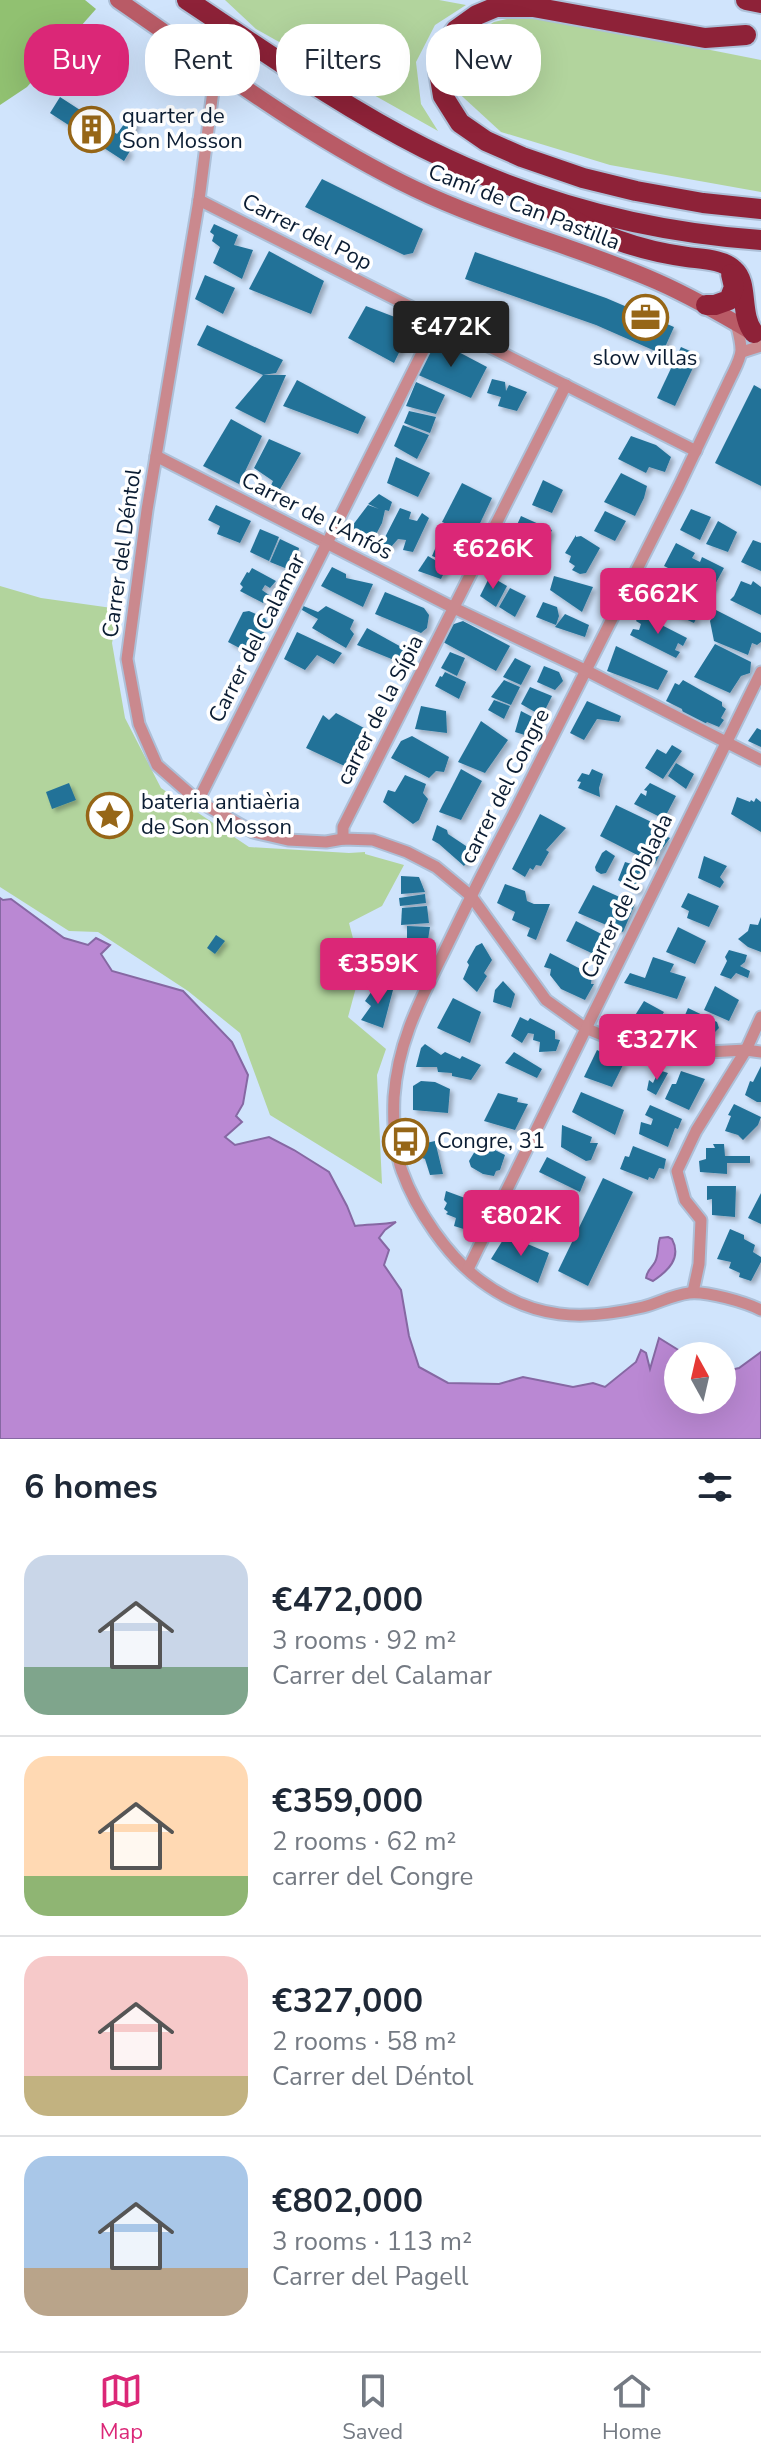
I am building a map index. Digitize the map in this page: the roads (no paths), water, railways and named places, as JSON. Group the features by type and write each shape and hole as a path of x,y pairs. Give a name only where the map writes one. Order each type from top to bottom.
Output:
{"highway":[{"path":"187,0 298,73 423,148 512,187 627,221 688,233 761,240"},
{"path":"558,0 754,37"},
{"path":"746,0 761,3"},
{"path":"754,37 705,38 533,7 496,7 477,15 456,30 442,50 439,72 443,96 460,123 512,153 573,175 620,187 703,203 761,209"},
{"path":"512,187 615,241 732,268 739,277 746,322 753,335"},
{"path":"706,305 724,303 733,292 733,278 720,263"}],"street":[{"name":"Camí de Can Pastilla","path":"118,0 153,24"},
{"name":"Carrer del Déntol","path":"212,96 199,200 131,615 127,659 139,724 157,765 198,801 253,832 288,840 373,840 436,867 471,896 546,1000 585,1028 651,1055 746,1050 761,1052"},
{"name":"Camí de Can Pastilla","path":"259,96 308,129 411,187 462,211 632,272 706,305 753,335"},
{"name":"Carrer del Pop","path":"199,200 696,451"},
{"name":"Carrer del Calamar","path":"198,801 438,321"},
{"path":"742,352 753,335"},
{"path":"742,352 753,335"},
{"name":"carrer del Congre","path":"693,1292 647,1306 586,1317 540,1312 502,1295 468,1269 421,1212 401,1169 394,1117 398,1070 408,1026 587,671 742,352"},
{"name":"carrer de la Sípia","path":"343,839 343,827 566,385"},
{"name":"Carrer de l'Anfós","path":"156,456 761,760"},
{"name":"Carrer de l'Oblada","path":"468,1269 761,672"},
{"path":"759,1305 693,1292 699,1264 701,1220 685,1200 677,1171 696,1131 746,1050 761,1017"}],"place":[{"name":"quarter de Son Mosson","path":"91,129"},
{"name":"slow villas","path":"645,317"},
{"name":"bateria antiaèria de Son Mosson","path":"110,815"},
{"name":"Congre, 31","path":"406,1141"}]}
